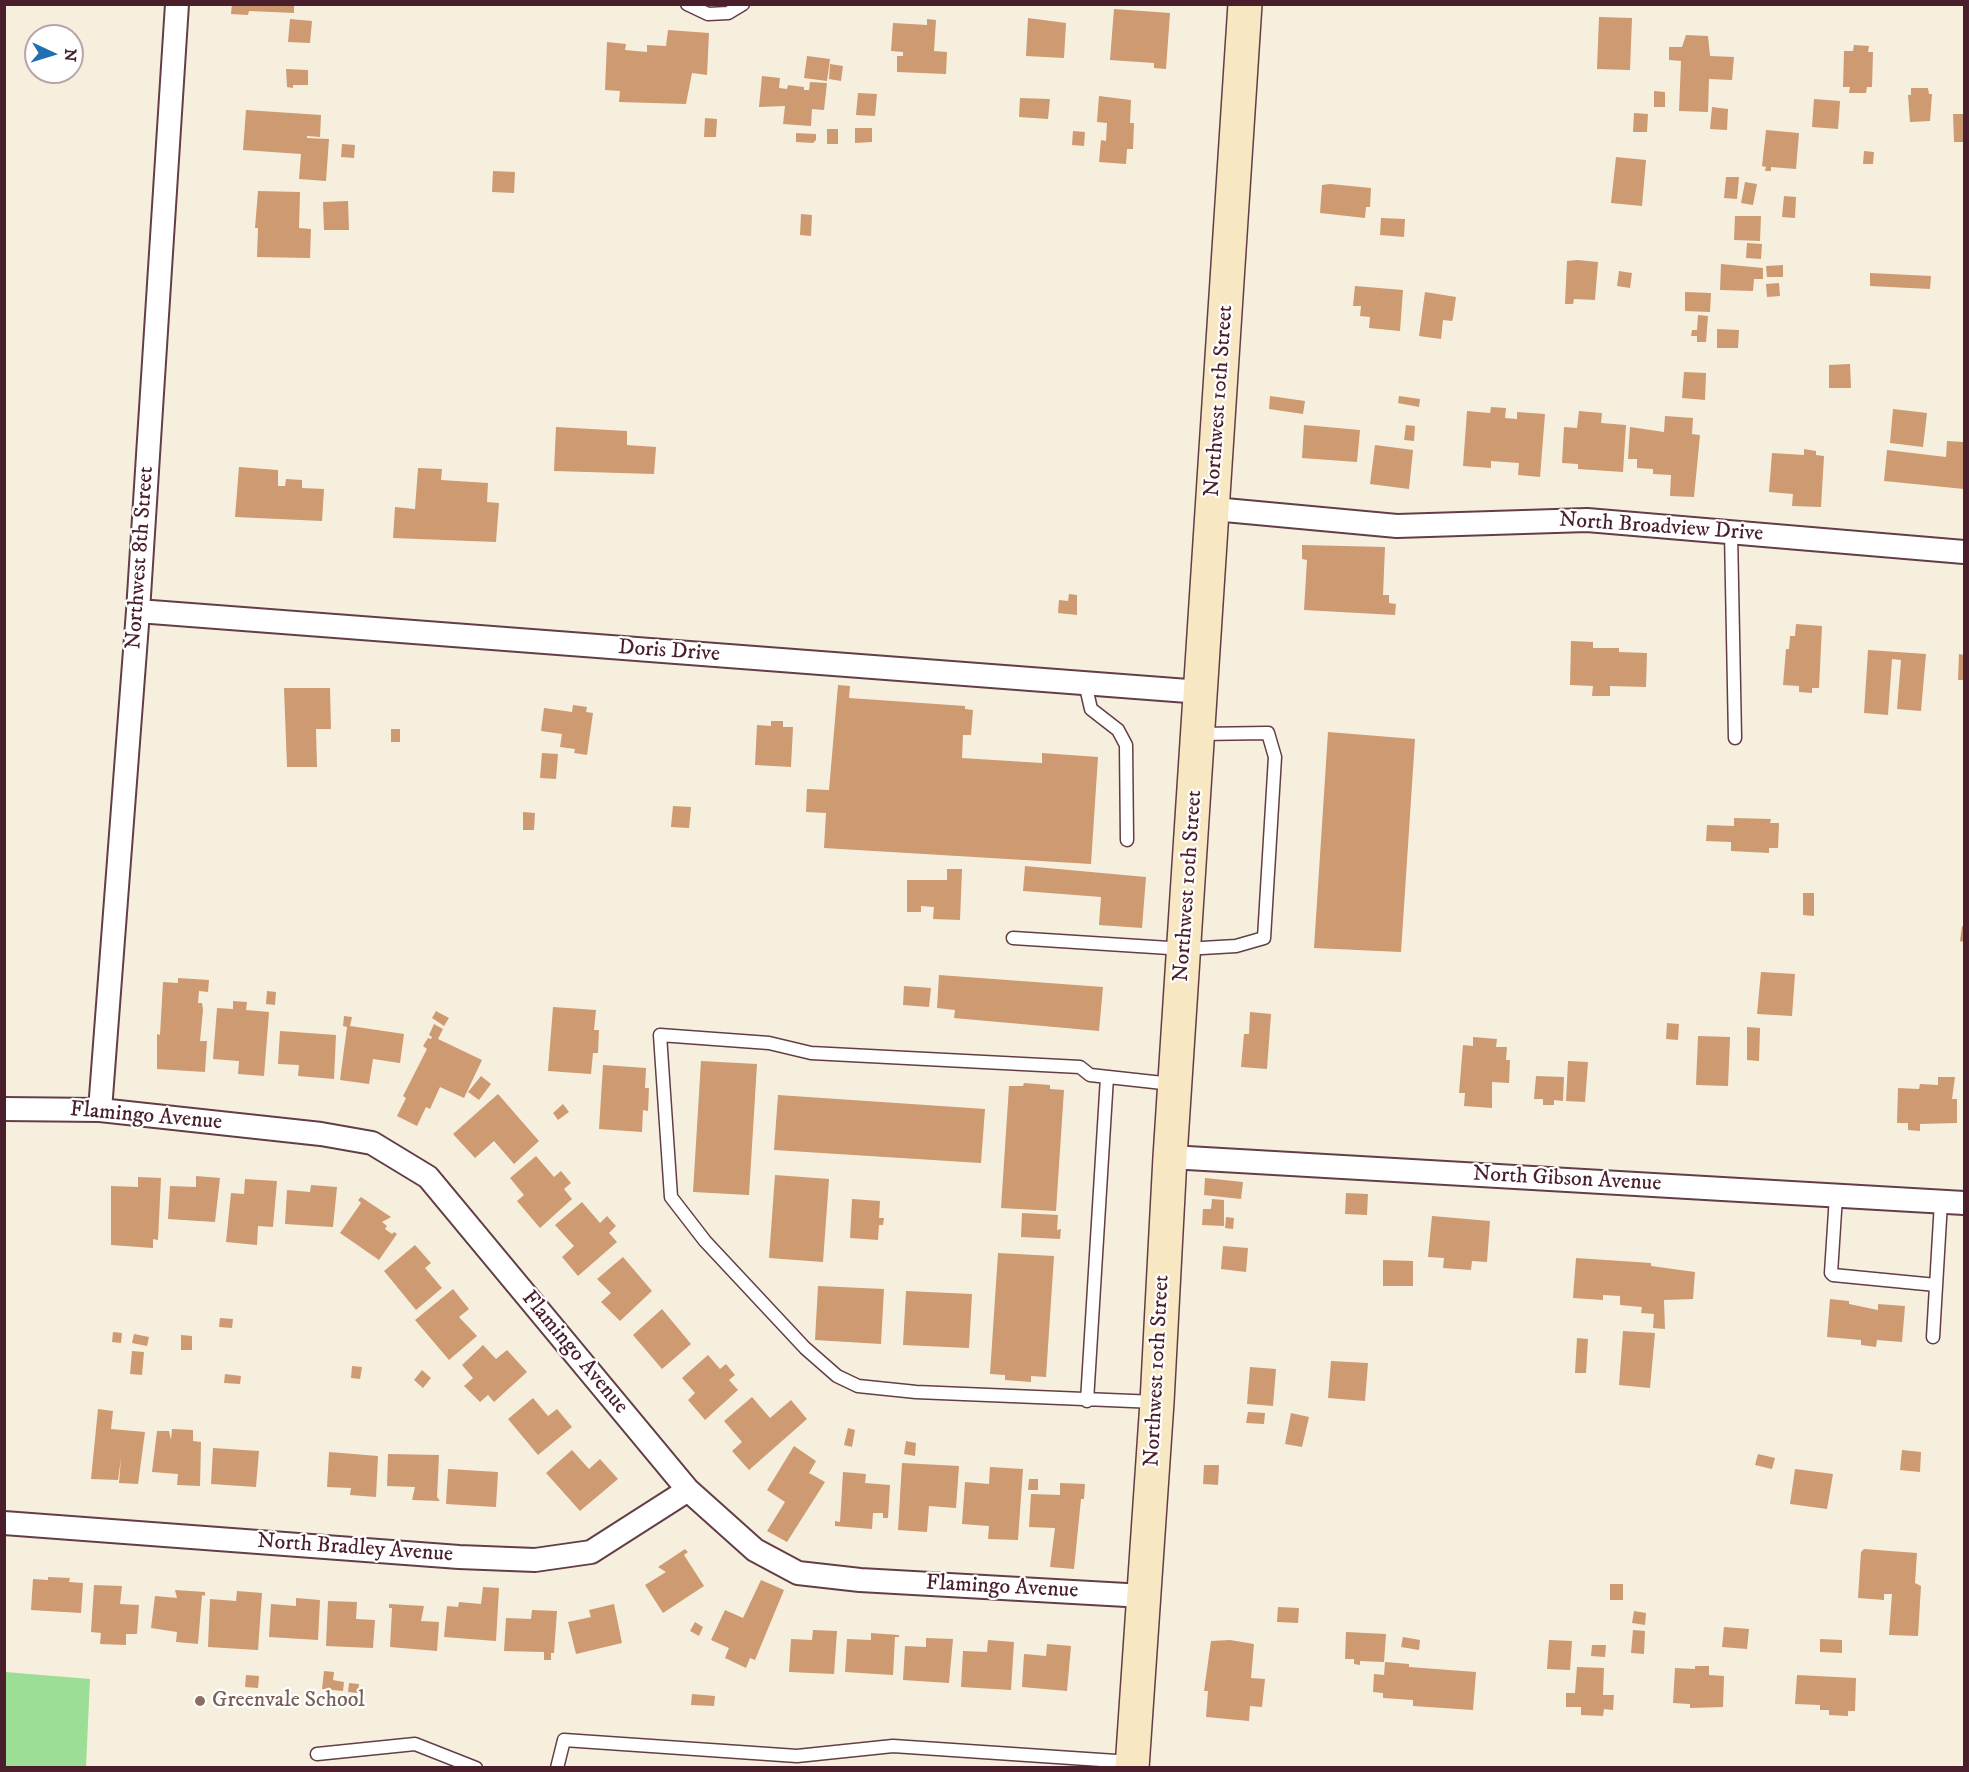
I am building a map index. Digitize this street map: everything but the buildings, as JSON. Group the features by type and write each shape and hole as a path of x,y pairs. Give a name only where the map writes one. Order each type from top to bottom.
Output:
{"main road":[{"name":"Northwest 10th Street","path":"1132,1765 1245,4"}],"street":[{"name":"Northwest 8th Street","path":"100,1110 138,611 177,4"},
{"name":"North Broadview Drive","path":"1214,509 1397,526 1587,520 1965,552"},
{"name":"Doris Drive","path":"138,611 1201,692"},
{"name":"Flamingo Avenue","path":"4,1108 100,1110 321,1134 372,1143 428,1177 688,1490 755,1550 798,1573 860,1580 1144,1596"},
{"name":"North Gibson Avenue","path":"1170,1157 1965,1203"},
{"name":"North Bradley Avenue","path":"4,1523 459,1557 535,1560 591,1552 688,1490"}],"lane":[{"path":"687,4 708,14 728,13 743,4"},
{"path":"1731,532 1735,738"},
{"path":"1085,683 1091,709 1118,730 1126,745 1127,840"},
{"path":"1013,938 1185,949 1236,946 1264,938 1275,757 1268,733 1198,734"},
{"path":"1157,1402 1087,1401 858,1386 837,1376 813,1355 705,1241 671,1197 660,1035 769,1043 811,1053 1080,1067 1090,1075 1176,1084"},
{"path":"1087,1401 1107,1077"},
{"path":"1836,1196 1831,1273 1833,1275 1936,1285"},
{"path":"1933,1337 1941,1202"},
{"path":"557,1767 564,1740 797,1756 893,1746 1132,1765"},
{"path":"317,1754 415,1744 476,1767"}],"green space":[{"path":"5,1672 90,1679 86,1767 5,1767"}],"place":[{"name":"Greenvale School","path":"200,1701"}]}
